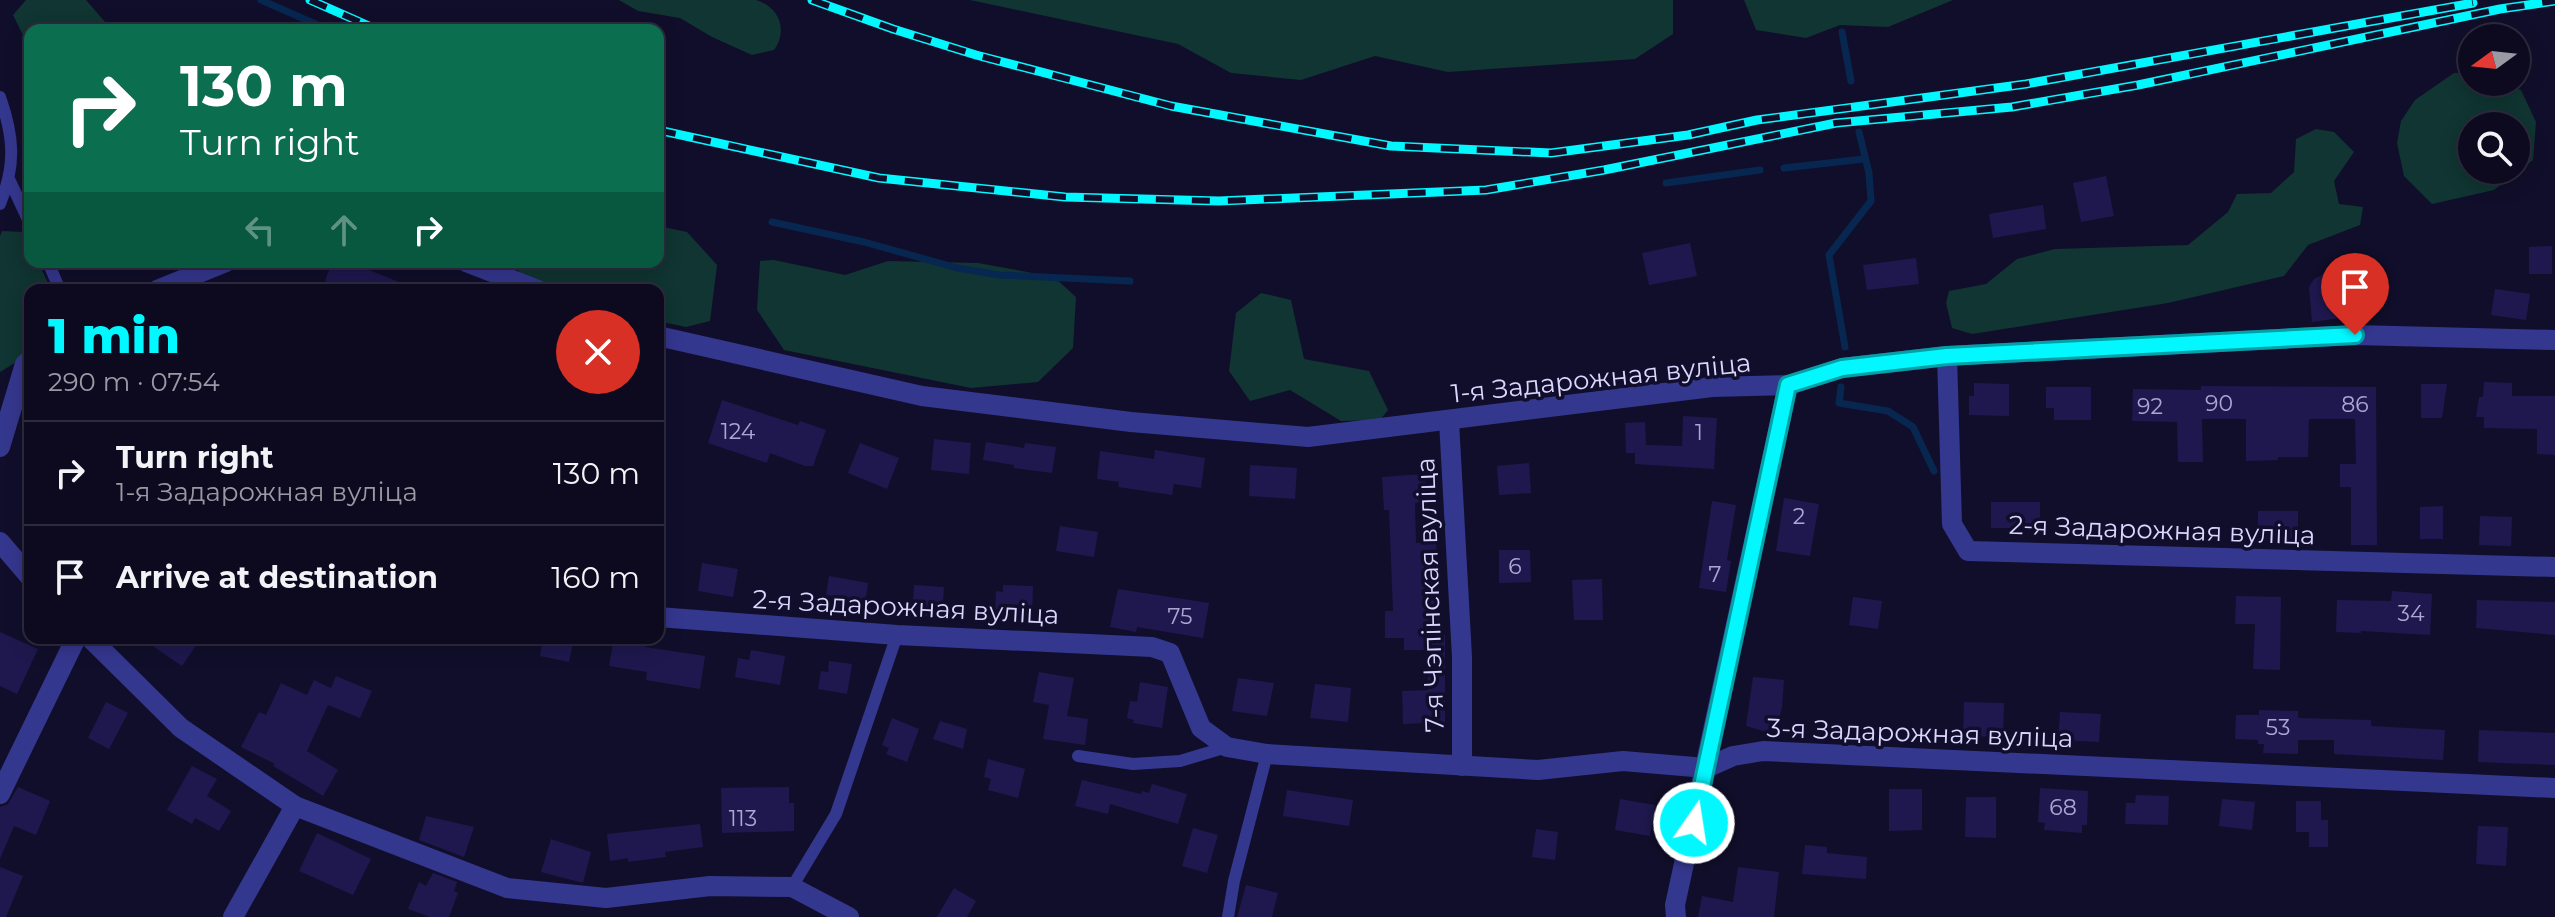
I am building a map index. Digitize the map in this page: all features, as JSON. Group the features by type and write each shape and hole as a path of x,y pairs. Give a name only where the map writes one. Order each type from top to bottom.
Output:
{"street":[{"path":"172,284 211,268"},
{"path":"481,268 523,284"},
{"name":"1-я Задарожная вуліца","path":"664,338 922,396 1131,422 1308,437 1712,387 1788,385 1842,368 1947,356 2355,335 2555,340"},
{"name":"2-я Задарожная вуліца","path":"1947,356 1952,524 1968,551 2555,567"},
{"path":"0,447 24,367"},
{"path":"1676,917 1675,905 1788,385"},
{"name":"7-я Чэпінская вуліца","path":"1449,421 1462,657 1462,766"},
{"path":"0,542 24,570"},
{"name":"2-я Задарожная вуліца","path":"664,617 897,635 1152,647 1170,653 1201,728 1227,747"},
{"path":"0,794 73,644"},
{"path":"96,644 181,728 295,806 507,888 606,898 710,886 792,887 849,917"},
{"name":"3-я Задарожная вуліца","path":"1227,747 1267,754 1538,770 1623,761 1706,768 1733,756 1763,751 2555,788"},
{"path":"233,917 295,806"}],"lane":[{"path":"0,97 11,129 10,181 0,204"},
{"path":"10,181 24,211"},
{"path":"792,887 836,814 897,635"},
{"path":"1078,756 1133,764 1180,761 1227,747"},
{"path":"1228,917 1234,881 1267,754"}],"green space":[{"path":"26,0 86,0 107,24 24,24 24,37 13,15"},
{"path":"619,0 756,0 776,14 780,35 774,50 752,55 680,18 638,11"},
{"path":"970,0 1673,0 1673,34 1635,59 1448,72 1375,56 1301,80 1231,73 1178,44"},
{"path":"1744,0 1953,0 1888,27 1840,25 1806,38 1756,30"},
{"path":"2458,73 2458,96 2524,96 2536,122 2533,160 2530,162 2530,112 2458,112 2458,184 2502,184 2494,190 2432,204 2404,176 2397,143 2401,121 2415,100"},
{"path":"2316,129 2334,132 2354,152 2334,181 2339,204 2363,207 2360,225 2308,245 2284,276 2168,303 1972,334 1952,328 1946,303 1949,291 1986,284 2017,259 2055,249 2188,245 2228,212 2237,194 2271,193 2294,172 2296,139"},
{"path":"664,227 687,232 717,265 710,321 686,327 664,322 664,284 546,284 522,274 516,268 664,268"},
{"path":"2,231 24,232 24,268 41,268 49,284 24,284 24,355 0,372"},
{"path":"774,260 845,275 888,261 978,263 1054,277 1076,297 1073,348 1038,382 971,388 784,350 757,310 760,261"},
{"path":"1261,293 1291,300 1304,359 1369,371 1388,410 1380,420 1341,421 1290,390 1250,401 1229,371 1236,313"}],"building":[{"path":"2106,176 2114,216 2081,222 2073,183"},
{"path":"2043,205 2046,229 1993,238 1989,214"},
{"path":"1690,243 1697,276 1649,285 1642,253"},
{"path":"2552,246 2552,274 2529,274 2529,247"},
{"path":"1916,258 1919,284 1867,290 1863,265"},
{"path":"330,268 364,268 404,284 333,284 325,281"},
{"path":"2324,274 2335,274 2345,281 2348,300 2338,302 2340,318 2312,322 2309,287 2314,279"},
{"path":"2495,289 2530,294 2526,320 2491,315"},
{"path":"2484,382 2512,383 2512,396 2555,396 2555,455 2537,454 2537,429 2484,428 2484,417 2476,417"},
{"path":"1974,383 2009,384 2009,416 1969,415 1969,396 1974,396"},
{"path":"2421,384 2447,384 2442,418 2421,418"},
{"path":"2201,386 2376,387 2377,545 2351,545 2351,487 2340,487 2340,464 2356,464 2355,419 2309,419 2308,457 2246,461 2246,419 2202,419 2203,462 2178,462 2177,422 2132,421 2133,389 2201,390"},
{"path":"2046,387 2091,387 2091,420 2054,420 2054,408 2046,408"},
{"path":"722,400 798,425 800,421 826,430 813,466 770,453 767,463 708,443"},
{"path":"1683,416 1717,418 1714,469 1635,464 1635,453 1626,453 1625,423 1645,422 1646,445 1682,446"},
{"path":"934,439 971,443 969,474 931,470"},
{"path":"986,442 1024,448 1025,443 1056,447 1052,473 983,460"},
{"path":"860,443 899,458 887,489 848,473"},
{"path":"1155,450 1205,458 1201,488 1174,484 1172,495 1118,487 1119,482 1097,479 1100,451 1154,459"},
{"path":"1529,463 1531,493 1499,495 1497,466"},
{"path":"1250,465 1297,468 1295,499 1249,496"},
{"path":"1425,474 1426,502 1415,503 1416,543 1436,542 1440,636 1445,635 1445,722 1403,724 1402,691 1428,690 1428,650 1404,650 1404,638 1385,638 1385,611 1393,611 1389,510 1384,510 1382,477"},
{"path":"1784,498 1819,504 1810,556 1776,551"},
{"path":"1712,501 1736,505 1727,560 1731,561 1726,592 1699,588"},
{"path":"1991,502 2040,502 2040,528 1991,528"},
{"path":"2443,506 2443,539 2420,539 2420,507"},
{"path":"2258,511 2298,511 2298,541 2258,541"},
{"path":"2480,516 2512,517 2511,546 2479,545"},
{"path":"1060,526 1098,532 1094,557 1056,551"},
{"path":"1499,550 1530,550 1531,582 1499,583"},
{"path":"702,563 738,569 733,597 698,591"},
{"path":"829,576 868,583 864,611 831,606 833,596 826,595"},
{"path":"1602,579 1603,620 1574,620 1572,580"},
{"path":"914,585 944,587 942,617 912,615"},
{"path":"1003,585 1033,586 1032,615 995,614 996,591 1003,592"},
{"path":"1118,589 1209,603 1203,638 1137,627 1136,632 1110,627"},
{"path":"2392,591 2432,594 2430,635 2336,632 2337,600 2391,601"},
{"path":"2236,596 2281,597 2280,670 2253,669 2255,624 2235,624"},
{"path":"1853,597 1882,601 1878,629 1849,625"},
{"path":"2477,600 2555,602 2555,635 2476,628"},
{"path":"0,632 38,649 17,694 0,686"},
{"path":"150,644 197,644 182,666"},
{"path":"542,644 573,644 569,662 540,656"},
{"path":"613,644 646,644 645,647 705,656 700,689 646,680 647,672 609,666"},
{"path":"751,650 785,656 780,685 735,677 738,658 749,660"},
{"path":"829,661 852,664 847,694 818,689 821,671 828,672"},
{"path":"1039,672 1074,678 1067,716 1088,719 1085,745 1043,739 1049,705 1033,702"},
{"path":"336,676 372,691 360,718 328,705 307,751 338,770 323,796 273,766 275,764 241,747 259,712 266,715 281,683 307,695 314,680 331,688"},
{"path":"1753,677 1784,680 1782,708 1774,734 1746,726"},
{"path":"1238,678 1274,683 1267,716 1232,711"},
{"path":"1140,682 1168,687 1162,728 1133,723 1134,720 1127,718 1130,701 1137,702"},
{"path":"1315,684 1351,688 1348,722 1310,718"},
{"path":"106,702 128,713 109,749 88,738"},
{"path":"1964,702 2004,703 2003,737 1963,736"},
{"path":"2259,710 2298,711 2298,718 2371,720 2371,726 2445,730 2443,760 2334,754 2334,740 2298,740 2298,754 2263,753 2264,744 2258,744 2258,740 2235,739 2236,715 2259,715"},
{"path":"2060,712 2101,714 2099,742 2058,740"},
{"path":"892,718 919,729 907,762 886,754 889,748 882,745"},
{"path":"940,721 967,729 963,749 933,739"},
{"path":"2479,730 2555,733 2555,765 2478,762"},
{"path":"988,759 1025,769 1018,798 988,790 991,779 984,777"},
{"path":"192,766 217,779 207,796 231,811 219,831 195,818 192,824 167,810"},
{"path":"1082,780 1141,794 1142,791 1149,793 1152,784 1187,794 1178,824 1110,804 1108,814 1075,806"},
{"path":"18,787 50,801 36,835 14,826 0,859 0,807 8,804"},
{"path":"789,787 789,803 794,803 794,831 722,833 721,788"},
{"path":"2040,788 2088,791 2087,825 2082,825 2082,833 2044,830 2045,823 2038,822"},
{"path":"1889,789 1922,789 1922,830 1889,831"},
{"path":"1287,790 1353,800 1349,826 1283,816"},
{"path":"2136,795 2169,796 2168,825 2125,824 2126,803 2135,803"},
{"path":"1966,797 1996,797 1996,838 1965,837"},
{"path":"1620,799 1655,805 1650,836 1615,830"},
{"path":"2222,799 2255,802 2252,830 2219,826"},
{"path":"2296,801 2321,801 2321,820 2328,820 2328,847 2309,847 2309,832 2296,832"},
{"path":"426,816 474,827 464,857 419,840"},
{"path":"700,824 703,847 665,852 666,857 610,861 607,834"},
{"path":"2478,826 2508,827 2506,866 2476,864"},
{"path":"1193,828 1218,835 1207,873 1182,866"},
{"path":"1536,829 1558,832 1555,860 1532,857"},
{"path":"317,833 371,859 353,895 299,871"},
{"path":"551,839 591,852 583,883 541,872"},
{"path":"1805,845 1827,847 1827,853 1867,857 1866,879 1802,874"},
{"path":"0,867 23,876 6,917 0,917"},
{"path":"1738,867 1779,872 1774,917 1698,917 1702,896 1733,902"},
{"path":"433,873 457,882 454,891 458,893 449,917 430,917 408,909 419,882 426,886"},
{"path":"1246,885 1278,893 1272,917 1237,917"},
{"path":"954,888 976,901 967,917 937,917"}],"waterway":[{"path":"261,0 315,24"},
{"path":"1842,32 1851,81"},
{"path":"1845,347 1829,255 1871,201 1869,173 1859,132"},
{"path":"1784,168 1864,159"},
{"path":"1666,183 1760,170"},
{"path":"772,222 864,242 957,268 999,275 1130,281"},
{"path":"1841,387 1839,403 1888,411 1913,427 1934,471"}],"railway":[{"path":"310,0 364,24"},
{"path":"812,0 976,55 1171,106 1391,146 1551,153 1688,135 1757,120 2026,84 2473,3"},
{"path":"664,131 879,178 1065,197 1219,201 1486,190 1604,170 1836,123 2012,107 2138,85 2500,9 2555,1"}],"route":[{"path":"1694,823 1788,385 1842,368 1947,356 2355,335"}]}
